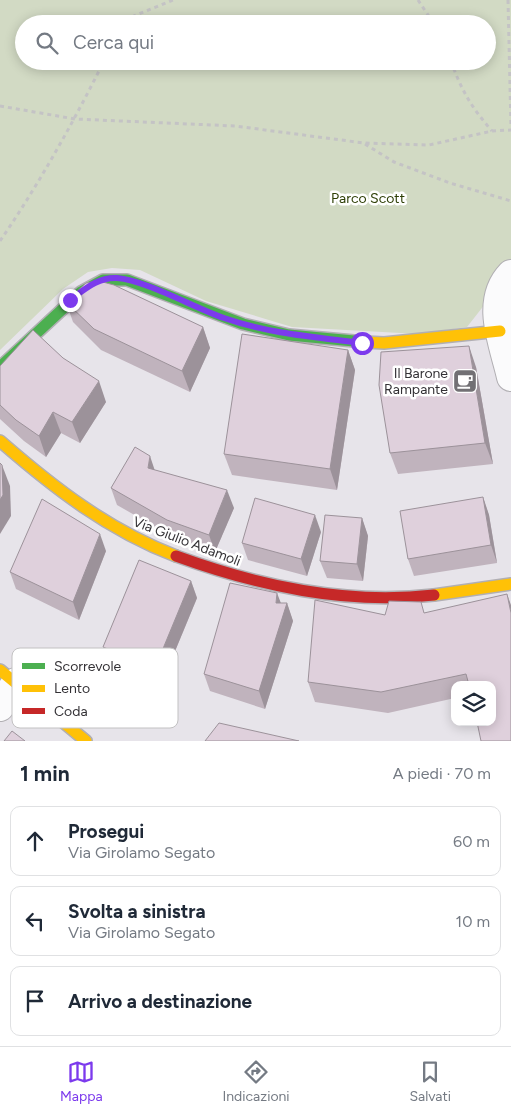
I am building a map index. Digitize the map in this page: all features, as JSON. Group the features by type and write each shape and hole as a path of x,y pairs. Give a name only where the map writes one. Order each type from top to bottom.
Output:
{"street":[{"path":"511,274 503,284 497,300 500,331 511,378"},
{"path":"0,367 81,292 92,284 117,278 136,283 229,320 289,335 384,343 500,331"},
{"name":"Via Giulio Adamoli","path":"0,441 70,499 109,525 144,543 232,576 294,591 362,598 426,597 473,592 511,584"},
{"path":"0,707 8,676"},
{"path":"70,728 86,741"}],"path":[{"path":"136,15 172,0"},
{"path":"418,0 428,15"},
{"path":"0,106 75,119 235,126 364,143 429,145 492,131 511,129 508,0"},
{"path":"0,241 28,200 75,119 100,70"},
{"path":"454,70 470,106 492,131"},
{"path":"364,143 394,162 450,183 511,200"}],"green space":[{"name":"Parco Scott","path":"0,0 511,0 511,271 467,327 418,334 292,327 206,301 140,270 112,268 88,272 63,289 0,350"}],"building":[{"path":"99,281 114,285 203,327 182,371 94,329 66,302 86,283"},
{"path":"33,330 63,358 99,381 72,422 53,412 39,436 16,420 0,405 0,366"},
{"path":"242,334 348,350 330,469 224,454"},
{"path":"469,346 485,443 390,453 379,385 381,352"},
{"path":"135,447 150,456 148,468 227,490 209,535 167,520 111,488"},
{"path":"0,463 2,465 3,495 0,500"},
{"path":"483,497 491,545 408,559 400,511"},
{"path":"255,498 315,515 301,559 242,543"},
{"path":"42,499 100,534 73,602 10,572"},
{"path":"325,515 362,518 357,564 320,561"},
{"path":"139,560 191,581 163,648 103,647"},
{"path":"230,583 277,593 276,603 287,603 259,691 204,674"},
{"path":"507,594 511,613 511,741 481,741 478,726 496,726 496,681 468,681 466,674 381,692 308,682 315,600 385,615 389,601 421,602 424,613"},
{"path":"219,723 299,741 205,741"},
{"path":"12,731 25,741 4,741"}],"traffic: fast":[{"path":"0,367 81,292 103,280 127,280 243,324 289,335 365,342"}],"traffic: slow":[{"path":"365,342 384,343 500,331"},
{"path":"0,441 61,491 105,521 151,546 176,556"},
{"path":"434,595 511,584"},
{"path":"0,670 12,680"},
{"path":"70,728 86,741"}],"traffic: jam":[{"path":"176,556 207,567 271,584 335,595 368,597 434,595"}],"place":[{"name":"Il Barone Rampante","path":"465,381"}],"route":[{"path":"70,300 92,284 117,278 136,283 242,324 289,335 362,343"}]}
